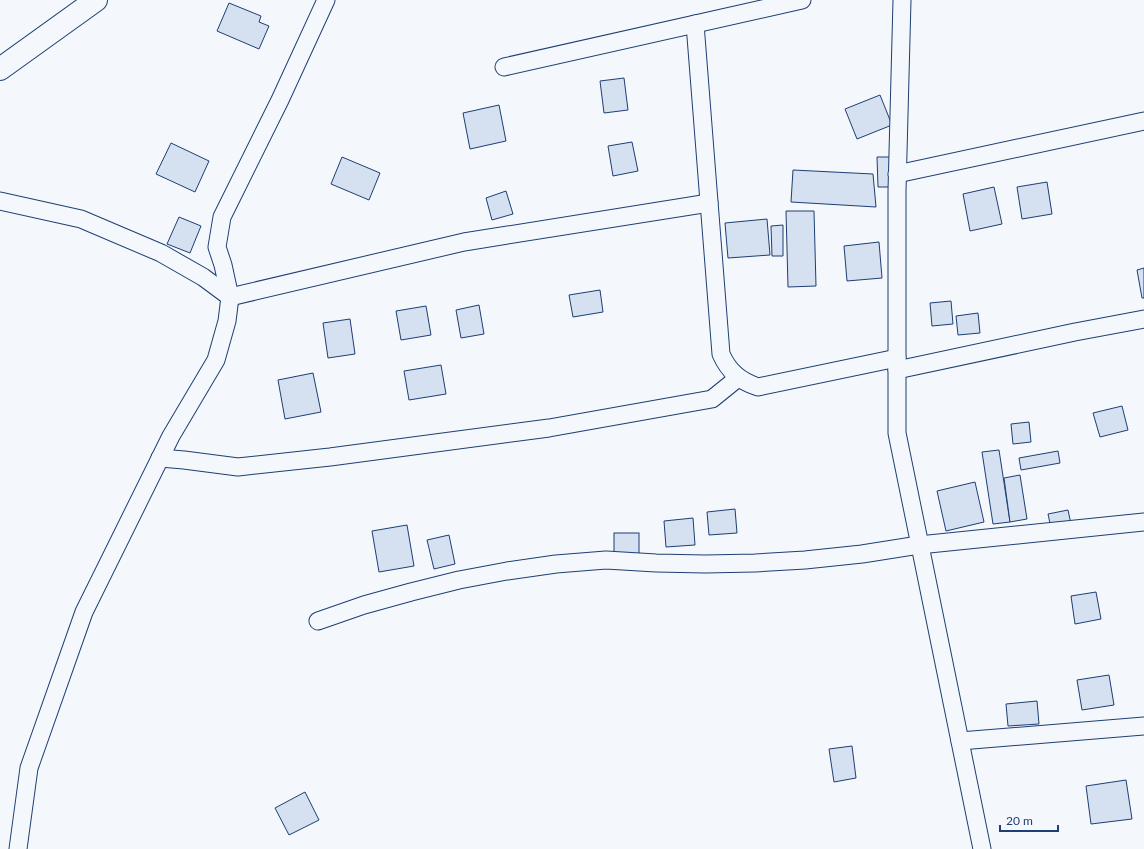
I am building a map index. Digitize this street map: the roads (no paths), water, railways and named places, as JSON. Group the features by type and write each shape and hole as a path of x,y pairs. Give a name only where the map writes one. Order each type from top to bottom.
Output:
{"main road":[{"path":"0,69 96,0"}],"street":[{"path":"18,849 29,768 81,619 171,436 216,360 227,321 230,297 223,265 217,247 222,217 280,100 326,0"},
{"path":"504,67 802,0"},
{"path":"902,0 897,174 897,433 982,849"},
{"path":"695,24 721,354 725,364 738,378 758,388 1144,320"},
{"path":"897,174 1144,121"},
{"path":"0,202 81,219 161,253 203,277 230,297 464,242 709,203"},
{"path":"160,458 238,467 330,457 549,428 712,399 738,378"},
{"path":"318,621 378,601 452,582 507,571 556,564 606,560 663,563 755,563 805,560 862,554 920,545 1144,522"},
{"path":"960,741 1144,726"}]}
